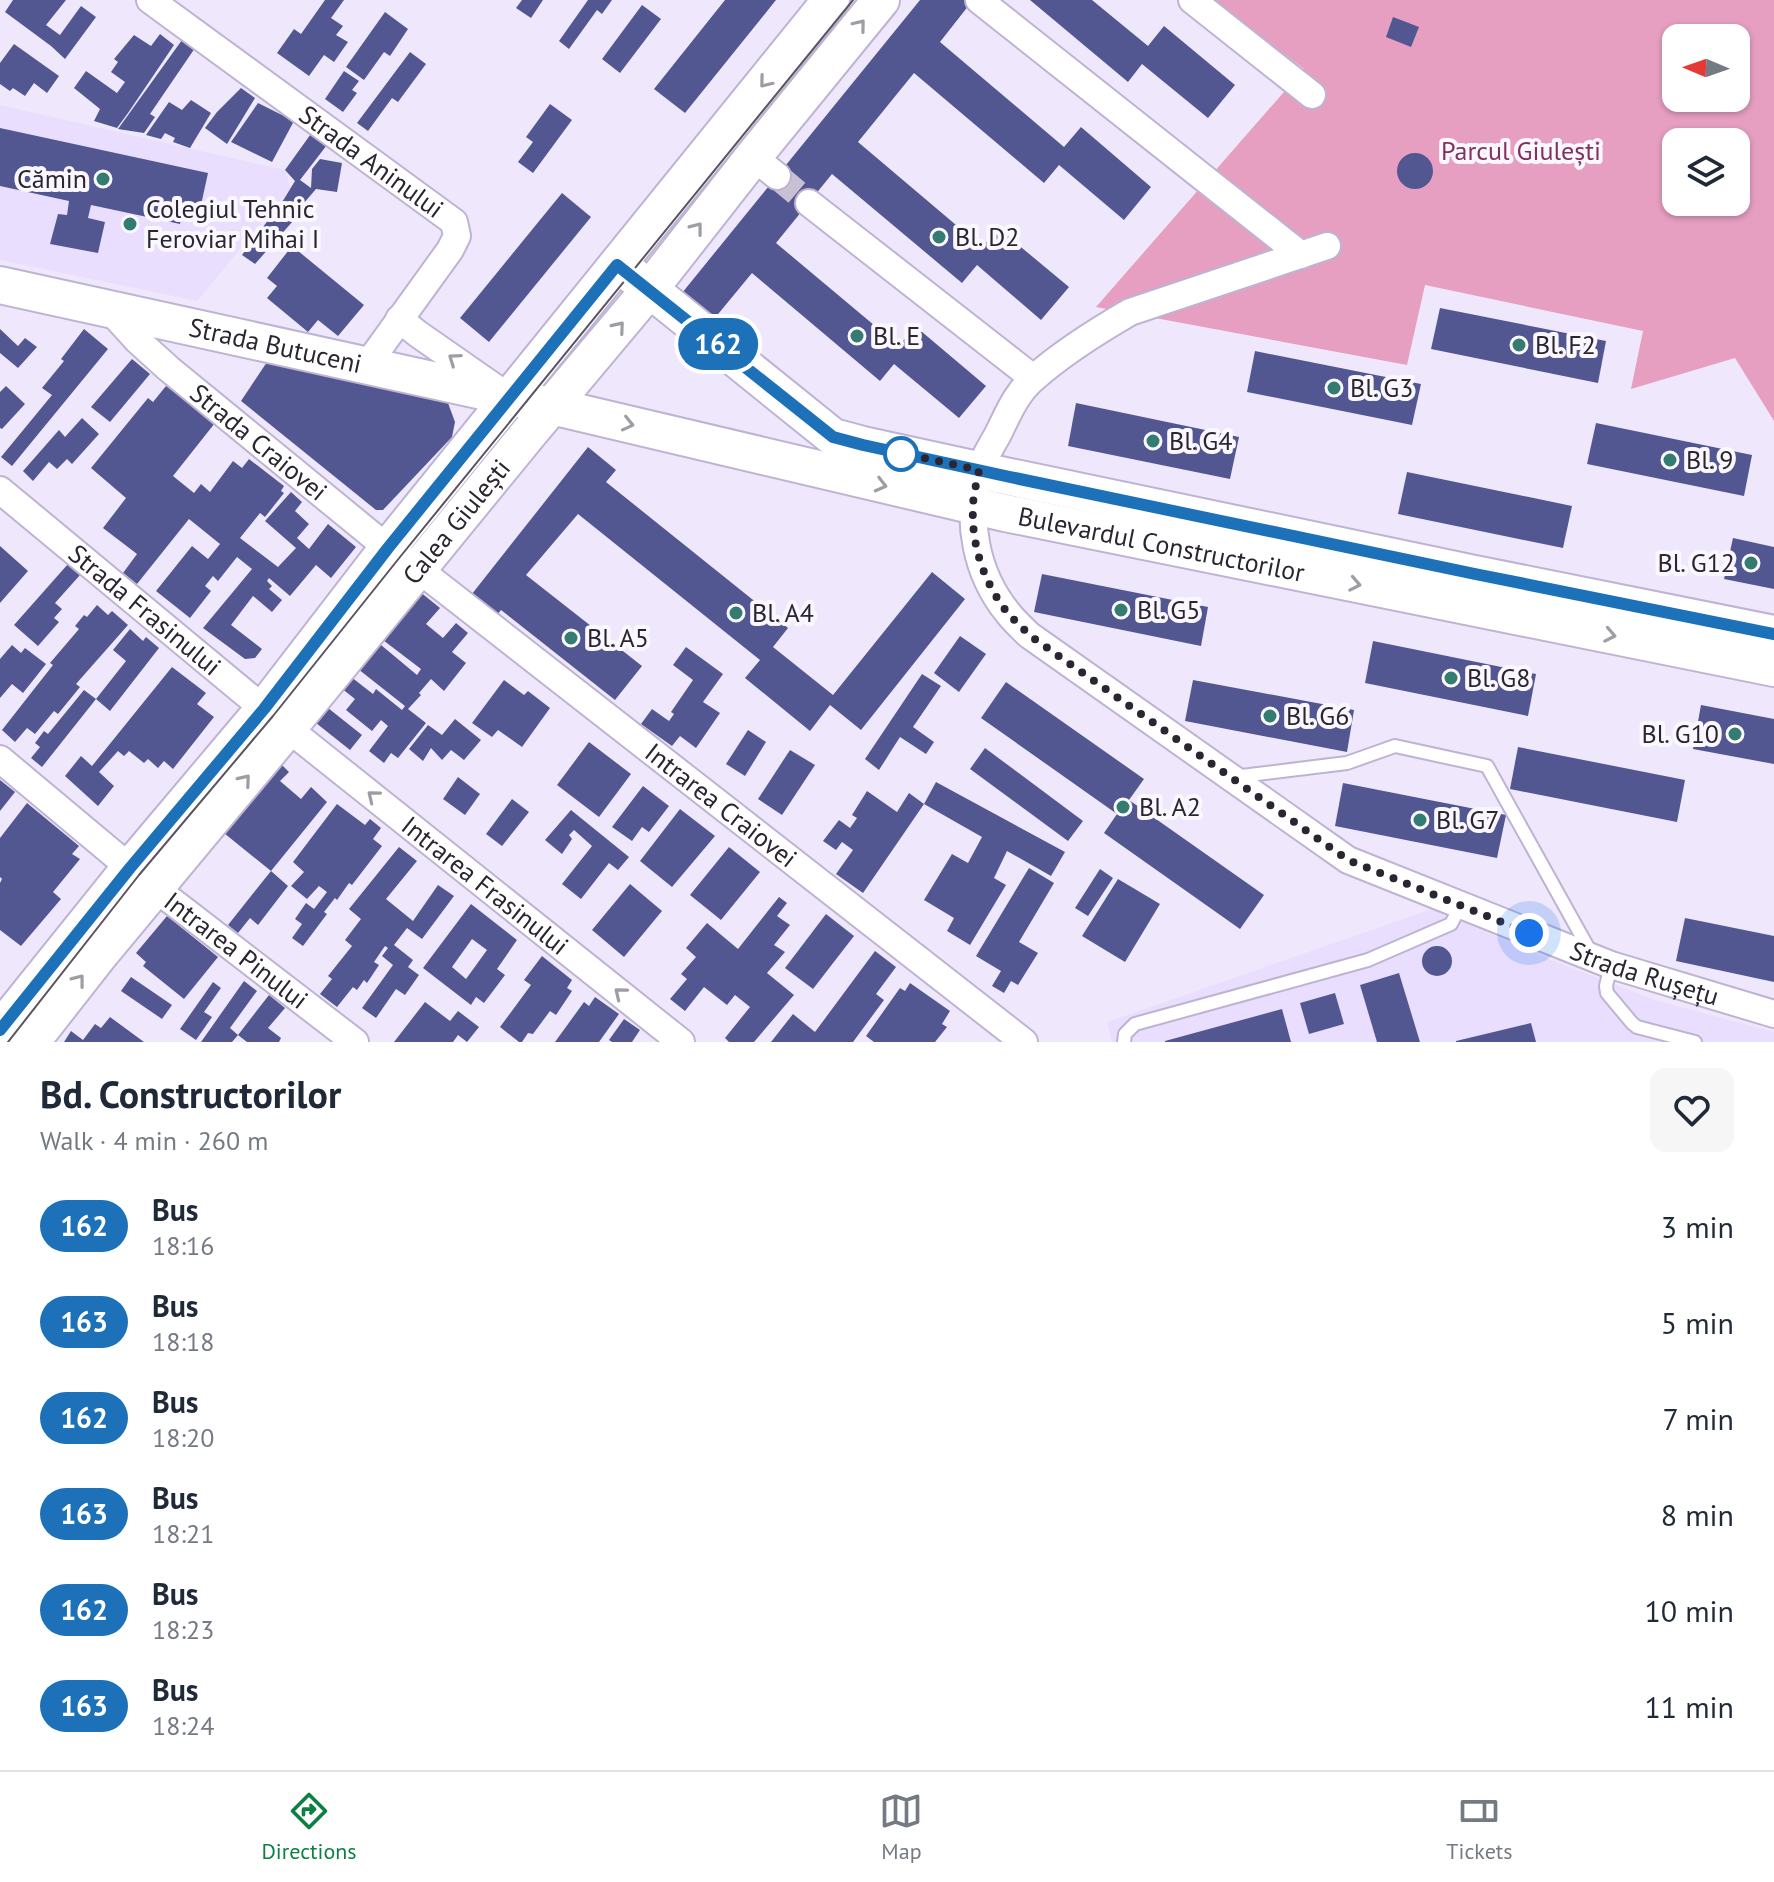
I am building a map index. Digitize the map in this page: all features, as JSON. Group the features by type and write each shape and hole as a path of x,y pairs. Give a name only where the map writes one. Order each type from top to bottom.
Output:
{"street":[{"name":"Strada Aninului","path":"150,0 454,222 457,236 450,250 367,365"},
{"name":"Calea Giulești","path":"276,718 388,548 831,0"},
{"name":"Calea Giulești","path":"13,1031 276,718 418,569 649,290 765,166 881,0"},
{"path":"979,0 1301,255"},
{"path":"1192,0 1312,95"},
{"path":"809,203 1033,378"},
{"name":"Strada Rușețu","path":"1327,246 1130,312 1033,378 1017,395 979,470 973,505 973,531 980,564 993,590 1007,612 1029,635 1348,860 1602,961 1774,1014"},
{"name":"Bulevardul Constructorilor","path":"617,265 649,290 830,454"},
{"name":"Strada Butuceni","path":"0,285 552,407"},
{"name":"Strada Craiovei","path":"108,308 169,369 388,548 418,569"},
{"path":"399,319 510,398"},
{"name":"Bulevardul Constructorilor","path":"552,407 830,454 973,505 1472,590 1774,634"},
{"name":"Bulevardul Constructorilor","path":"830,454 863,445 979,470 1472,590 1774,668"},
{"name":"Strada Frasinului","path":"0,490 276,718"},
{"name":"Intrarea Craiovei","path":"418,569 1024,1042"},
{"name":"Intrarea Frasinului","path":"276,718 681,1042"},
{"name":"Intrarea Pinului","path":"0,759 142,878 355,1042"}],"lane":[{"path":"1230,777 1347,763 1395,746 1487,766 1602,961 1607,993 1637,1027 1695,1042"},
{"path":"1124,1042 1125,1034 1135,1024 1368,960 1451,924 1461,905"}],"shaded area":[{"name":"Colegiul Tehnic Feroviar Mihai I","path":"0,105 285,170 291,188 197,301 0,260"},
{"path":"1432,909 1655,1000 1774,1032 1774,1042 1112,1042 1107,1022"}],"green space":[{"name":"Parcul Giulești","path":"1212,0 1774,0 1774,421 1735,358 1631,389 1643,331 1425,285 1407,365 1096,307 1304,69"}],"building":[{"path":"13,0 66,0 46,25 60,35 81,6 96,17 65,59 5,12"},
{"path":"325,0 344,0 331,18 343,26 336,35 348,42 334,62 324,55 309,76 277,53 294,29 301,34"},
{"path":"522,0 543,0 531,18 516,8"},
{"path":"588,0 612,0 602,14 597,10 569,49 559,41"},
{"path":"725,0 776,0 685,113 654,89"},
{"path":"920,0 973,0 940,42 1064,147 1081,127 1151,187 1124,220 1059,165 1044,183 914,73 858,142 982,247 998,228 1069,287 1041,320 977,265 962,283 832,174 776,243 899,346 915,326 986,386 959,418 894,364 880,381 752,273 714,319 682,293"},
{"path":"1030,0 1092,0 1148,46 1164,26 1235,85 1208,118 1142,64 1128,82"},
{"path":"642,5 661,19 620,73 602,59"},
{"path":"385,12 408,29 390,56 384,52 364,80 346,67"},
{"path":"1393,17 1419,27 1411,47 1386,37"},
{"path":"160,34 174,45 117,128 94,121 100,109 74,88 86,71 117,93 125,82 111,72 118,62 114,59 134,35 151,46"},
{"path":"182,40 195,48 150,114 155,117 144,133 118,129"},
{"path":"14,44 59,76 47,93 34,83 25,96 0,84 0,63"},
{"path":"410,52 426,64 398,102 392,98 368,131 357,123"},
{"path":"344,71 359,81 352,90 357,93 343,112 325,99"},
{"path":"241,88 255,98 227,144 205,128"},
{"path":"191,100 211,113 190,148 173,142 175,138 165,133 161,139 146,135 169,102 182,110"},
{"path":"258,103 294,121 272,162 231,142"},
{"path":"550,104 572,120 533,173 518,162 533,142 526,137"},
{"name":"Cămin","path":"0,128 208,173 201,205 185,201 180,224 91,205 88,218 105,222 98,253 50,244 58,214 67,215 69,201 0,186"},
{"path":"313,131 330,141 300,180 311,188 312,169 320,159 342,163 337,192 316,189 298,210 301,212 255,264 242,255 295,181 285,170"},
{"path":"1415,153 1428,158 1433,171 1428,184 1415,189 1402,184 1397,171 1402,158"},
{"path":"562,193 591,217 489,342 460,318"},
{"path":"292,246 364,305 338,336 318,320 308,332 267,298 277,286 267,278"},
{"name":"Bl. F2","path":"1440,308 1606,341 1598,383 1431,349"},
{"path":"0,329 18,346 25,338 37,347 18,368 0,353"},
{"path":"84,329 108,349 12,466 1,457 52,395 42,388"},
{"name":"Bl. G3","path":"1255,351 1421,384 1412,425 1247,392"},
{"path":"132,359 150,374 110,422 91,407"},
{"path":"269,359 448,403 455,422 452,437 383,510 376,510 241,401"},
{"path":"6,386 25,404 2,429 0,392"},
{"path":"166,386 215,423 173,476 194,493 201,484 210,492 233,461 242,468 249,459 284,486 281,491 284,493 265,517 260,513 240,538 278,567 296,548 265,521 291,492 302,502 295,511 309,524 297,538 309,549 328,524 356,547 331,578 316,565 290,596 269,578 267,581 272,586 269,589 282,600 272,612 253,596 231,625 262,649 255,658 245,659 203,628 252,569 237,557 218,581 213,576 205,586 211,591 190,618 156,591 192,546 208,559 220,544 189,519 137,584 123,573 137,554 103,528 126,498 91,468 148,398 153,402"},
{"name":"Bl. G4","path":"1076,403 1239,437 1230,479 1068,446"},
{"path":"82,418 99,434 72,464 67,459 57,469 49,462 33,481 23,471 59,430 65,437"},
{"name":"Bl. 9","path":"1596,423 1752,455 1744,496 1587,464"},
{"name":"Bl. A4","path":"588,447 616,470 606,482 788,628 773,647 833,695 932,572 965,599 861,730 830,705 810,731 745,678 760,660 578,514 526,575 642,666 615,700 501,610 494,619 468,599"},
{"path":"1407,472 1572,506 1563,548 1398,514"},
{"name":"Bl. G12","path":"1733,538 1774,547 1774,589 1724,579"},
{"path":"0,546 28,571 0,603"},
{"path":"68,564 80,575 55,603 62,609 54,618 59,622 38,646 14,625"},
{"name":"Bl. G5","path":"1042,574 1208,607 1201,646 1034,612"},
{"path":"414,587 440,608 426,624 443,638 456,623 468,633 452,652 466,663 444,691 431,679 419,693 421,695 408,709 426,723 398,758 391,753 384,763 369,751 388,726 381,720 372,731 346,710 355,699 336,684 346,673 373,694 376,689 402,710 405,706 353,665 375,640 417,675 421,669 383,640 393,628"},
{"path":"97,605 108,615 112,611 128,625 76,684 80,687 58,714 54,711 35,734 27,728 15,742 2,730 53,665 50,663 79,629 75,626"},
{"path":"130,629 143,641 146,637 159,648 110,711 96,699 126,661 113,650"},
{"path":"960,636 986,654 959,692 934,673"},
{"name":"Bl. G8","path":"1373,641 1536,674 1528,716 1365,683"},
{"path":"12,645 21,653 25,648 46,664 23,693 12,684 0,698 0,659"},
{"path":"686,647 723,674 703,702 720,713 696,748 680,736 672,746 641,724 652,709 669,721 674,714 671,712 693,680 673,665"},
{"path":"172,667 206,693 197,704 214,717 173,769 164,761 158,768 148,759 144,763 129,751 124,756 118,751 99,772 114,786 98,806 65,776 81,756 92,766"},
{"path":"922,674 941,686 913,727 934,742 926,754 900,737 879,770 865,759"},
{"path":"504,680 524,695 528,691 550,708 522,747 498,730 492,737 472,723"},
{"name":"Bl. G6","path":"1193,680 1354,710 1347,752 1185,721"},
{"name":"Bl. A2","path":"1006,682 1144,779 1129,800 1264,895 1240,929 1104,833 1117,814 981,718"},
{"path":"84,690 96,699 42,767 31,758 40,747 35,743 44,731 48,734"},
{"path":"318,700 362,735 350,750 306,715"},
{"name":"Bl. G10","path":"1701,705 1774,719 1774,764 1693,749"},
{"path":"455,719 481,740 464,760 451,750 442,760 431,748 423,761 409,749 428,725 442,735"},
{"path":"748,730 766,742 745,776 726,764"},
{"path":"589,742 631,774 599,817 557,785"},
{"path":"1518,747 1685,780 1677,822 1510,789"},
{"path":"985,748 1083,821 1068,841 970,769"},
{"path":"790,750 815,765 782,815 758,799"},
{"path":"277,760 289,772 280,781 301,799 311,787 327,802 271,871 219,829"},
{"path":"458,777 480,794 465,815 443,799"},
{"path":"0,780 15,792 0,811"},
{"path":"936,782 1065,852 1051,876 1007,851 994,878 1006,885 970,945 947,931 954,918 924,900 952,854 968,863 982,837 924,804"},
{"name":"Bl. G7","path":"1343,783 1506,815 1497,858 1335,826"},
{"path":"643,786 669,806 649,832 642,827 632,841 612,827"},
{"path":"867,791 897,812 909,793 924,804 863,893 836,874 853,850 842,842 836,850 823,841 839,820 850,828 857,818 852,815"},
{"path":"512,799 529,812 502,846 486,834"},
{"path":"27,803 79,846 72,854 80,859 53,892 61,899 21,946 0,930 0,838"},
{"path":"337,804 365,825 370,819 381,828 373,839 382,846 352,885 349,883 337,900 335,898 303,946 292,938 302,924 295,919 306,903 314,909 327,892 319,886 307,899 291,886 304,872 293,862"},
{"path":"680,809 715,836 672,887 640,861"},
{"path":"571,810 629,857 618,870 609,863 581,899 562,884 592,846 574,830 562,854 545,840"},
{"path":"399,847 417,861 386,899 413,921 438,885 454,896 422,939 407,928 394,945 413,960 408,967 419,975 405,995 396,989 376,1018 362,1008 393,965 382,956 388,948 385,946 374,962 379,965 367,983 364,980 357,990 353,987 337,1007 320,994 332,979 328,976 352,946 345,940 361,919 349,909"},
{"path":"729,847 760,872 721,920 690,895"},
{"path":"1029,868 1054,883 1019,942 1038,953 1018,985 1011,981 1004,993 992,986 1001,971 976,956"},
{"path":"1100,869 1113,878 1088,916 1075,908"},
{"path":"271,871 288,886 258,925 250,918 238,933 228,925"},
{"path":"1118,879 1160,904 1125,962 1082,936"},
{"path":"630,884 662,911 624,957 592,930"},
{"path":"779,897 787,903 777,916 790,925 774,945 785,952 767,973 794,995 754,1042 729,1042 725,1038 750,1007 735,995 727,1005 704,987 685,1011 670,999 687,979 681,974 696,957 686,948 707,923 738,949"},
{"path":"471,904 517,940 497,969 505,975 484,1003 476,997 471,1005 423,968","holes":["472,939 487,950 466,979 452,967"]},
{"path":"826,914 854,936 813,989 785,968"},
{"path":"167,916 218,957 184,999 143,966 146,962 136,953"},
{"path":"1685,918 1774,936 1774,982 1676,961"},
{"path":"1437,946 1447,951 1452,961 1447,971 1437,976 1427,971 1422,961 1427,951"},
{"path":"875,951 896,967 876,994 884,1000 853,1042 771,1042 793,1014 815,1032"},
{"path":"542,956 572,980 567,988 572,991 556,1015 550,1011 533,1034 528,1033 519,1042 500,1027 531,985 524,980"},
{"path":"1399,973 1420,1042 1377,1042 1360,985"},
{"path":"131,977 172,1005 162,1019 121,991"},
{"path":"244,981 257,991 230,1028 238,1035 232,1042 201,1042"},
{"path":"213,982 221,988 204,1012 212,1017 196,1040 180,1029"},
{"path":"910,983 950,1011 942,1024 947,1027 935,1042 874,1042 866,1036 900,988 905,991"},
{"path":"1335,993 1344,1024 1309,1034 1300,1003"},
{"path":"269,995 285,1008 268,1028 281,1038 279,1042 247,1042 238,1035"},
{"path":"595,997 619,1014 599,1042 555,1042 584,1002 589,1006"},
{"path":"425,1002 450,1021 458,1011 479,1027 467,1042 458,1035 453,1042 394,1042"},
{"path":"1282,1009 1291,1042 1165,1042 1165,1041"},
{"path":"110,1017 144,1042 64,1042 71,1031 83,1040 95,1024 101,1028"},
{"path":"624,1019 640,1030 632,1042 612,1042 609,1040"},
{"path":"1531,1023 1536,1042 1456,1042 1456,1041"}],"tunnel":[{"path":"777,176 809,203"}],"tram line":[{"path":"8,1042 139,875 273,716 853,0"}],"bus line":[{"name":"162","path":"0,1030 130,868 264,709 388,548 617,265 833,437 1010,477 1774,634"}],"place":[{"name":"Cămin","path":"103,179"},
{"name":"Colegiul Tehnic Feroviar Mihai I","path":"130,224"},
{"name":"Bl. D2","path":"939,237"},
{"name":"Bl. E","path":"857,336"},
{"name":"Bl. F2","path":"1519,345"},
{"name":"Bl. G3","path":"1334,388"},
{"name":"Bl. G4","path":"1153,441"},
{"name":"Bl. 9","path":"1670,460"},
{"name":"Bl. G12","path":"1751,563"},
{"name":"Bl. G5","path":"1121,610"},
{"name":"Bl. A4","path":"736,613"},
{"name":"Bl. A5","path":"571,638"},
{"name":"Bl. G8","path":"1451,678"},
{"name":"Bl. G6","path":"1270,716"},
{"name":"Bl. G10","path":"1735,734"},
{"name":"Bl. A2","path":"1123,807"},
{"name":"Bl. G7","path":"1420,820"}],"route":[{"path":"901,454 892,451 979,470 973,505 973,531 980,564 1007,612 1029,635 1348,860 1529,933"}]}
